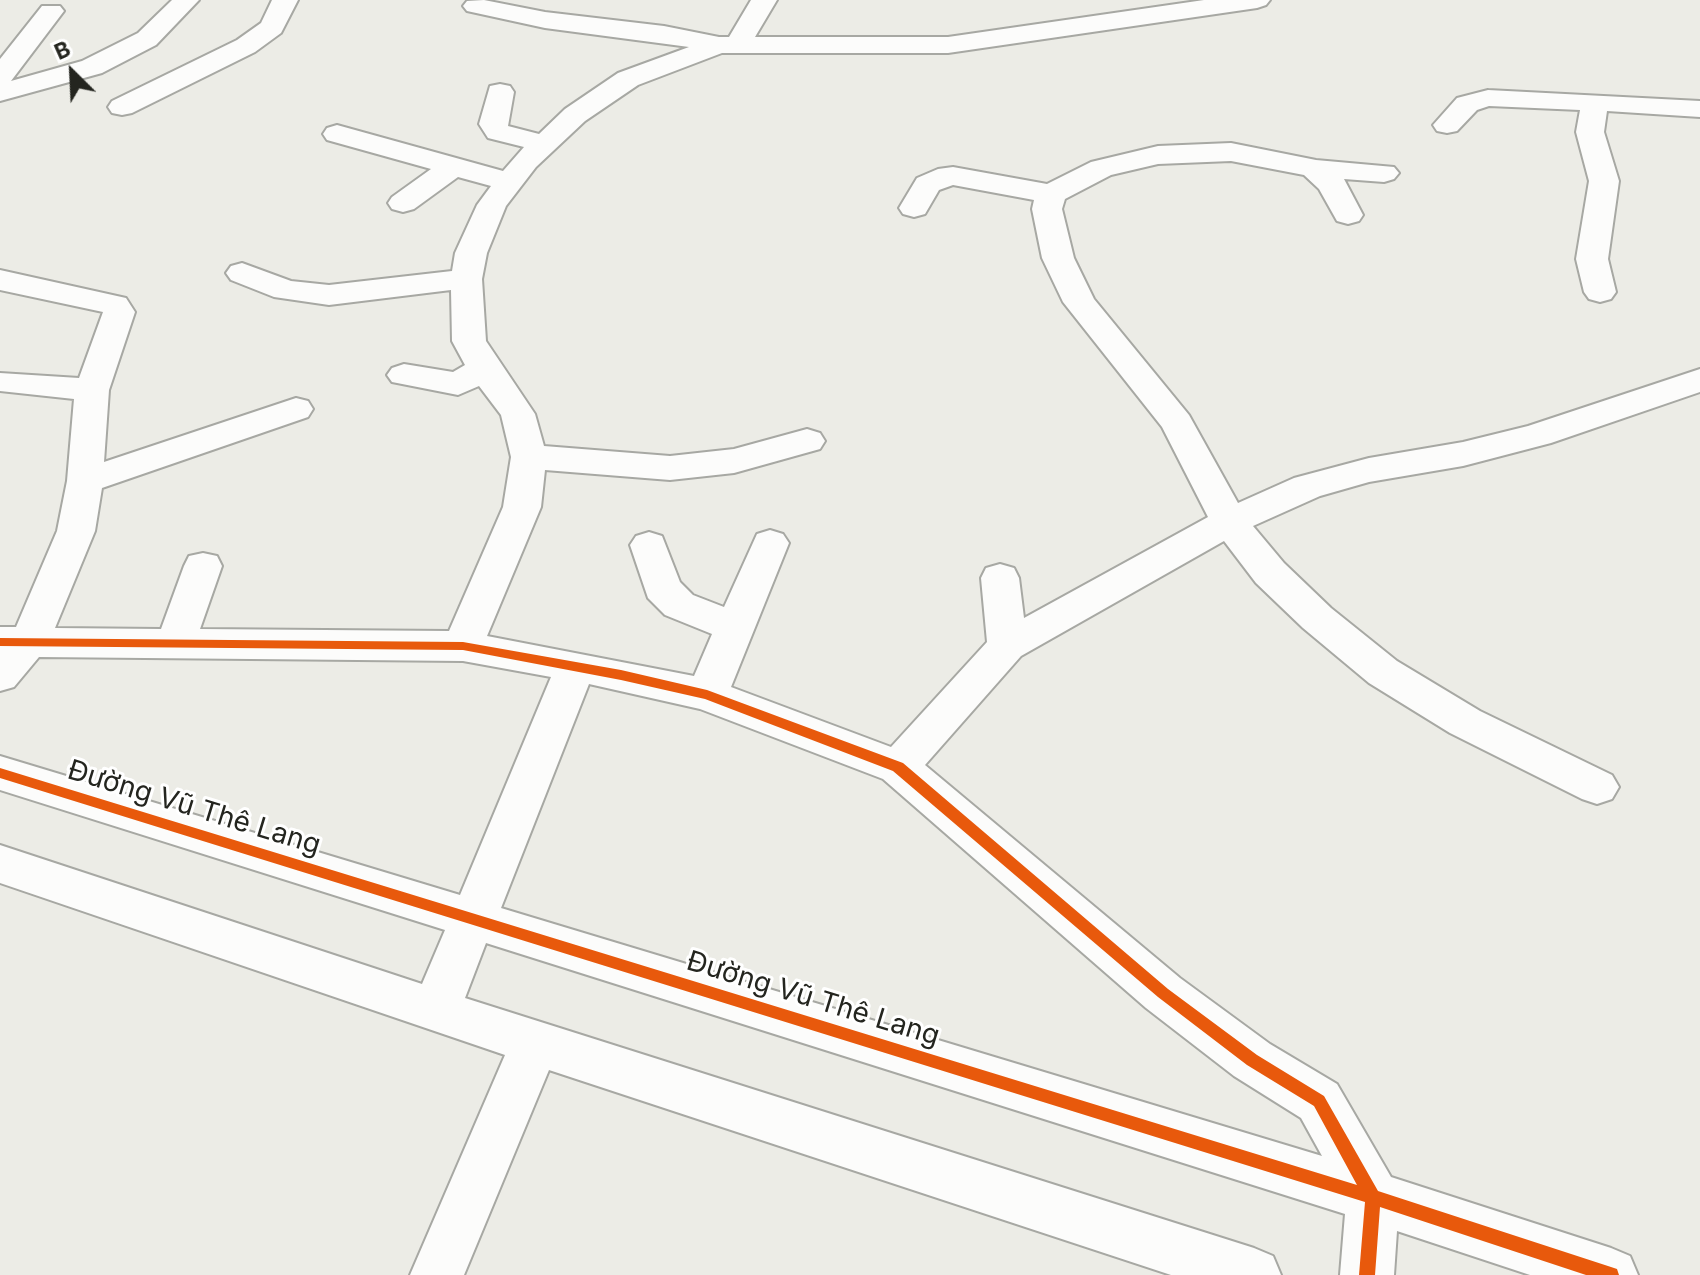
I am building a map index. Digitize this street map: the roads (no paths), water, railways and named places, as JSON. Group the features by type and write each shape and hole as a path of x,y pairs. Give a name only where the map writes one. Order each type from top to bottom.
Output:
{"street":[{"path":"0,93 92,67 147,39 186,0"},
{"path":"122,107 246,46 272,27 285,0"},
{"path":"463,646 522,507 529,457 518,414 484,368 469,341 466,279 471,253 492,205 575,115 628,79 727,46 764,0"},
{"path":"1054,0 1077,28"},
{"path":"476,6 545,20 618,27 727,46 948,45 1257,0"},
{"path":"0,77 51,11"},
{"path":"500,92 493,124 498,132 545,144"},
{"path":"1447,125 1467,104 1488,98 1700,109"},
{"path":"1595,102 1590,132 1604,181 1592,259 1600,292"},
{"path":"337,134 444,156 510,182"},
{"path":"914,208 927,184 938,178 953,176 1051,194 1101,168 1158,155 1231,152 1314,169 1384,173"},
{"path":"403,203 444,156"},
{"path":"1314,169 1332,184 1348,215"},
{"path":"1051,194 1047,209 1058,258 1079,302 1177,423 1229,522 1270,573 1317,618 1383,672 1465,722 1597,787"},
{"path":"242,273 285,290 329,295 466,279"},
{"path":"0,280 115,305 119,312 81,389 85,481 76,531 56,584 14,643 0,676"},
{"path":"404,375 458,384 484,368"},
{"path":"16,372 81,389"},
{"path":"898,767 1007,646 1229,522 1307,487 1369,470 1463,454 1538,435 1700,380"},
{"path":"85,481 296,409"},
{"path":"529,457 670,468 734,461 807,441"},
{"path":"707,695 770,543"},
{"path":"649,545 662,588 679,605 735,627"},
{"path":"175,644 203,566"},
{"path":"1000,578 1007,646"},
{"path":"14,643 463,646 707,695 898,767 1163,993 1252,1060 1319,1101 1373,1197 1367,1275"},
{"path":"436,1009 576,667"},
{"name":"Đường Vũ Thê Lang","path":"0,773 1373,1197 1611,1275"},
{"path":"0,864 535,1043 1254,1275"},
{"path":"437,1275 535,1043"}]}
